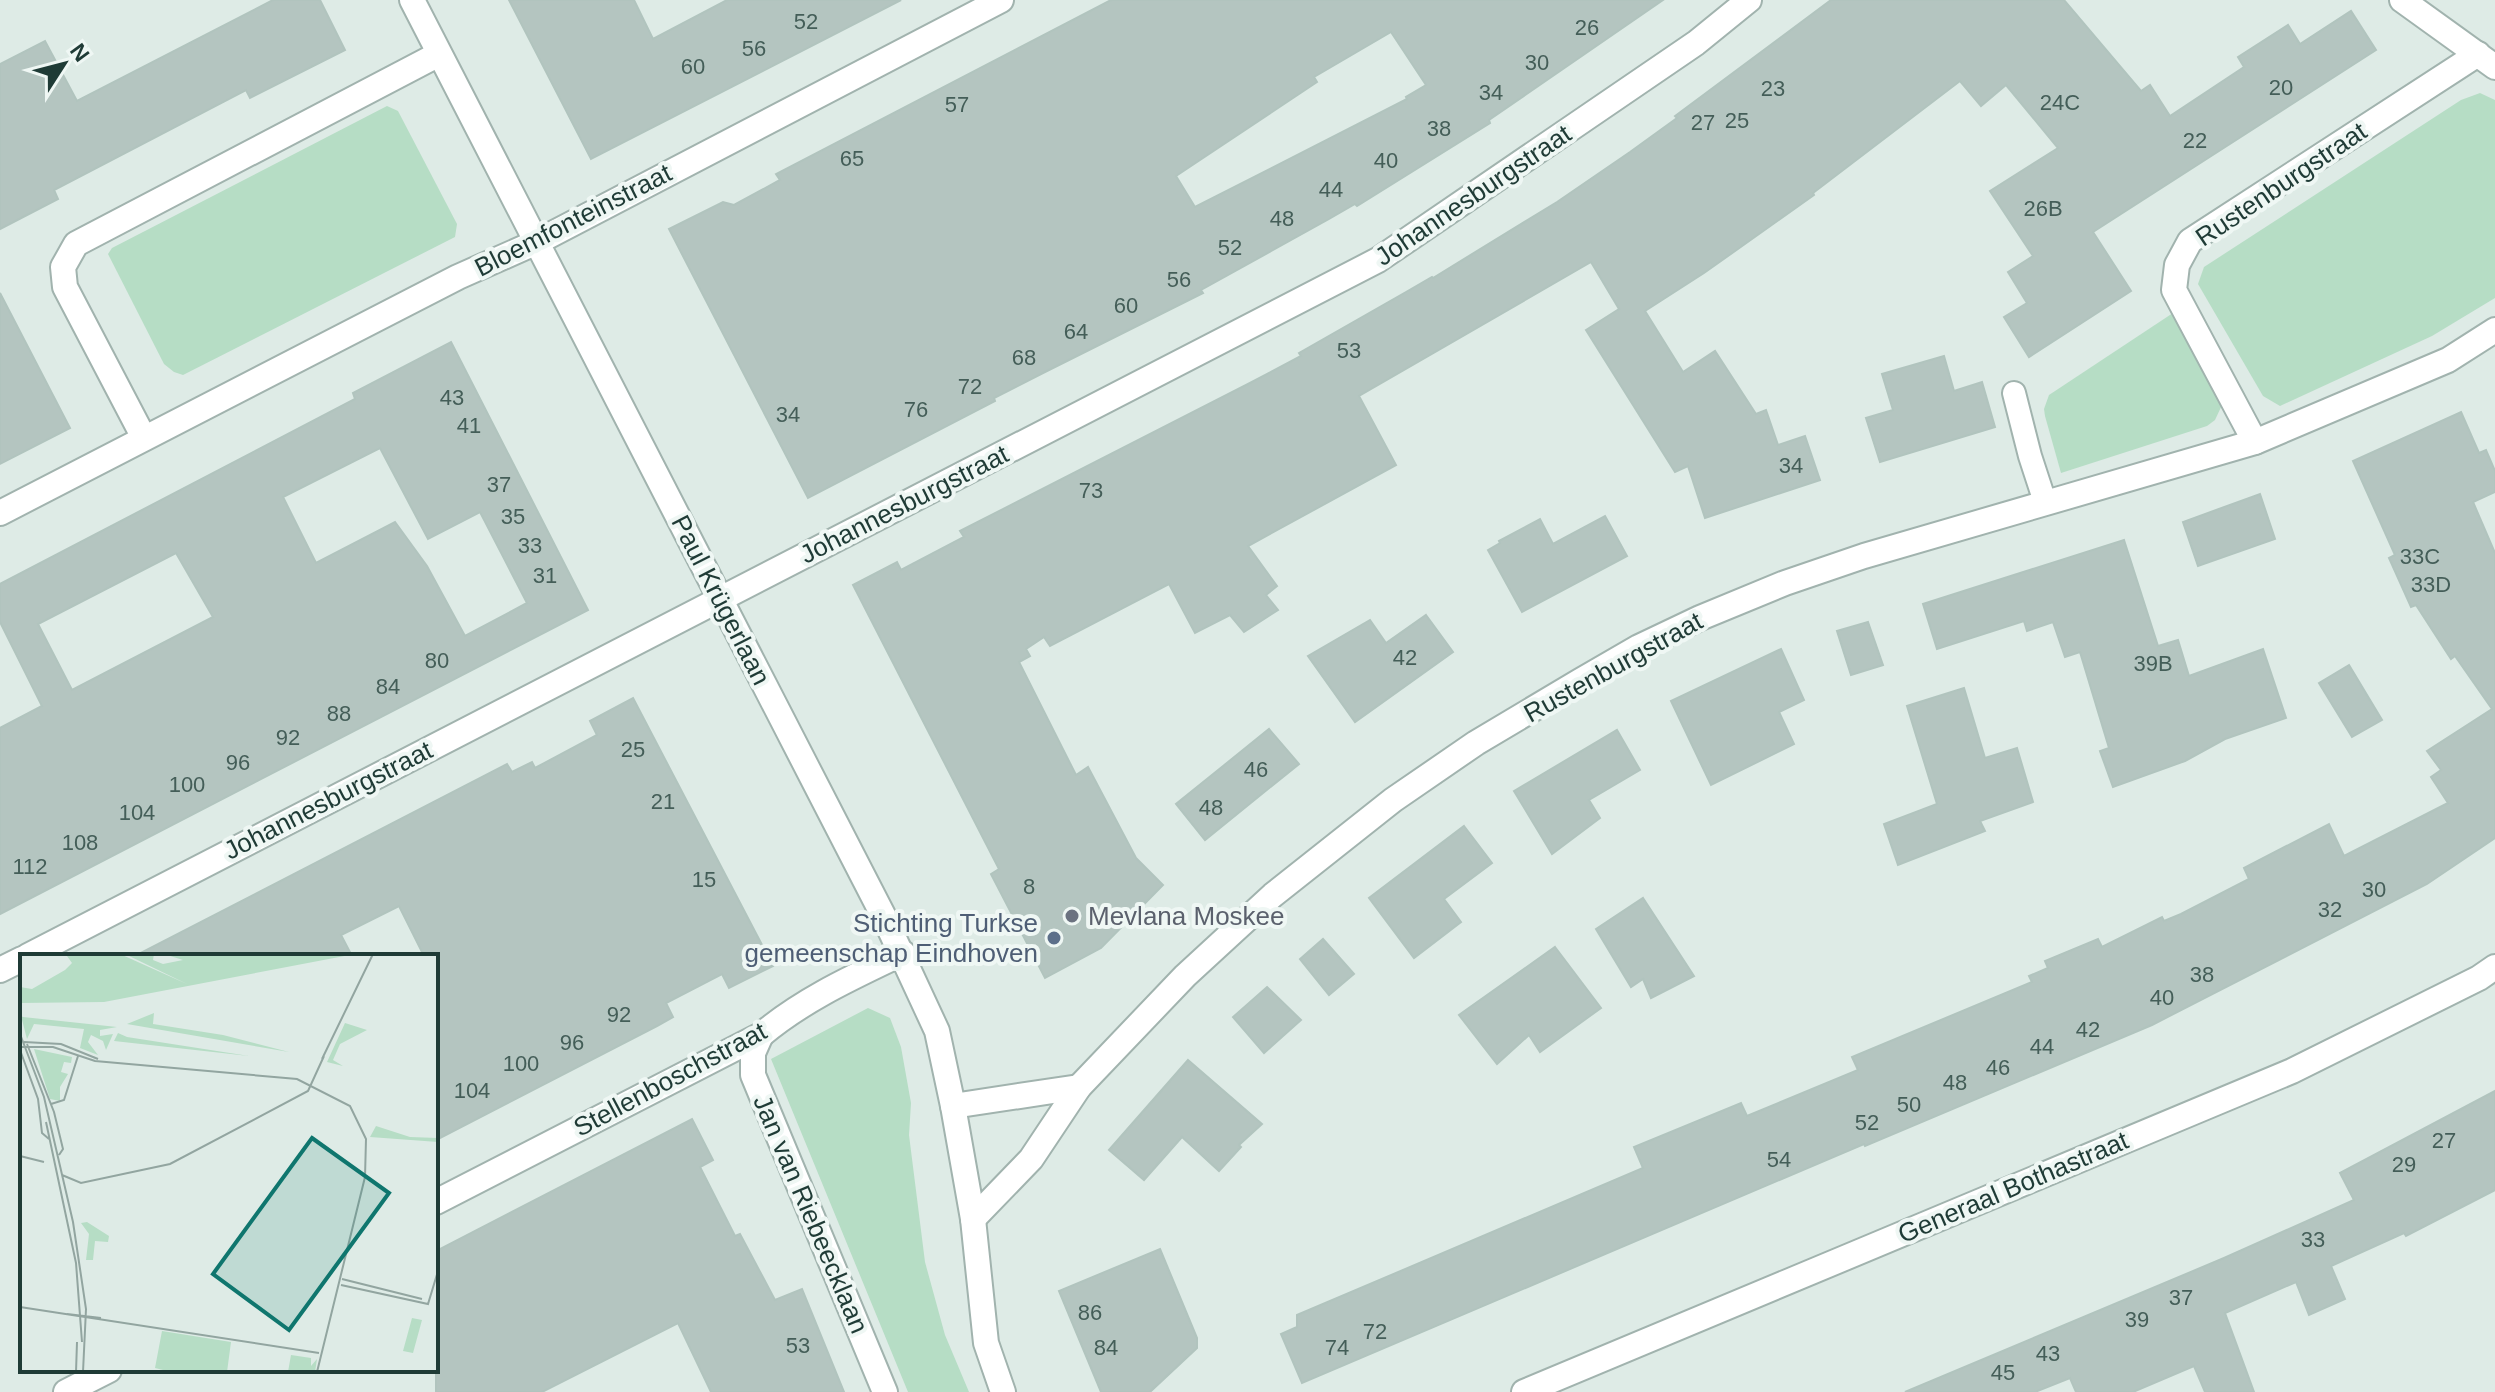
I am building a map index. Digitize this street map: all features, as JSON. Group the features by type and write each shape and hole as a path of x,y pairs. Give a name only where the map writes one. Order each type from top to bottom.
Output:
{"street":[{"name":"Paul Krügerlaan","path":"412,0 903,953 937,1031 973,1219"},
{"name":"Bloemfonteinstraat","path":"0,513 458,277 537,242 1001,0"},
{"name":"Johannesburgstraat","path":"32,954 1378,260 1696,43 1749,0"},
{"path":"2402,0 2486,60"},
{"path":"144,438 65,287 63,267 76,244 439,54"},
{"name":"Rustenburgstraat","path":"2255,442 2174,290 2177,265 2190,241 2486,60"},
{"name":"Rustenburgstraat","path":"973,1219 1031,1159 1079,1087 1185,976 1273,895 1393,800 1476,743 1639,647 1785,583 1864,556 2255,442 2448,360 2495,330"},
{"name":"Stellenboschstraat","path":"438,1201 761,1035 787,1013 903,953"},
{"path":"0,970 20,960"},
{"name":"Generaal Bothastraat","path":"1524,1392 2292,1071 2495,967"},
{"name":"Jan van Riebeecklaan","path":"761,1035 753,1053 753,1075 885,1392"},
{"path":"953,1106 1079,1087"},
{"path":"973,1219 986,1343 1003,1392"},
{"path":"66,1392 105,1372"}],"lane":[{"path":"2014,393 2045,502"}],"green space":[{"path":"2480,93 2495,100 2495,298 2432,336 2280,406 2263,396 2198,284 2204,267 2461,100"},
{"path":"387,106 398,111 457,224 455,237 183,375 164,364 108,254 112,248"},
{"path":"2176,311 2222,405 2215,420 2207,426 2061,473 2045,416 2049,395"},
{"path":"868,1008 890,1018 901,1047 911,1103 909,1135 925,1262 945,1335 969,1392 908,1392 771,1059"}],"building":[{"path":"273,0 320,0 345,50 250,98 246,90 54,190 58,199 0,229 0,64 45,41 77,101"},
{"path":"509,0 634,0 653,39 727,0 901,0 591,159"},
{"path":"1111,0 1663,0 1489,120 1490,123 1357,206 1355,204 1201,290 1203,293 994,398 995,401 808,498 669,229 723,202 734,205 780,180 776,174","holes":["1391,32 1426,85 1407,99 1195,207 1176,176 1317,82 1314,77"]},
{"path":"1831,0 2064,0 2141,91 2150,85 2170,116 2244,67 2238,57 2288,25 2300,44 2351,11 2376,50 2093,232 2131,291 2029,357 2004,317 2027,303 2008,272 2033,256 1990,191 2058,148 2006,85 1981,106 1960,81 1814,195 1645,311 1683,372 1715,351 1756,414 1766,410 1778,445 1805,436 1820,480 1705,518 1688,466 1675,472 1586,330 1619,309 1591,262 1359,396 1396,465 1248,546 1277,586 1266,595 1278,610 1244,632 1230,615 1195,633 1169,584 1050,646 1044,637 1026,649 1030,656 1019,662 1076,775 1088,767 1136,858 1163,885 1101,948 1045,978 991,874 999,869 853,585 897,562 901,570 964,537 960,531 1301,356 1299,353 1433,278 1557,202 1630,152"},
{"path":"0,293 70,428 0,464"},
{"path":"451,342 588,610 0,914 0,728 42,706 0,622 0,584 355,399 353,393","holes":["380,448 428,539 480,512 527,603 465,636 427,566 395,522 316,563 283,497","176,553 213,617 72,690 38,624"]},
{"path":"1944,356 1954,391 1982,382 1995,427 1880,462 1866,418 1893,410 1882,374"},
{"path":"2461,412 2479,453 2486,450 2495,471 2495,492 2473,502 2495,553 2495,838 2427,884 2152,1025 1302,1383 1281,1334 1297,1327 1297,1315 1643,1168 1634,1147 1741,1103 1747,1116 1858,1070 1852,1057 2032,982 2029,976 2048,968 2045,961 2098,939 2102,947 2162,917 2164,921 2181,914 2249,879 2244,868 2329,824 2344,856 2448,803 2431,777 2441,770 2427,751 2492,709 2455,656 2451,659 2416,605 2411,607 2389,558 2395,555 2353,461"},
{"path":"2260,494 2275,539 2198,566 2183,522"},
{"path":"1605,516 1627,556 1522,612 1488,550 1540,519 1553,544"},
{"path":"2124,540 2158,646 2178,640 2189,676 2263,649 2286,718 2225,739 2185,761 2113,787 2100,751 2109,748 2080,652 2065,657 2053,622 2027,631 2024,621 1937,649 1923,604"},
{"path":"1426,615 1453,652 1355,722 1308,656 1370,620 1386,643"},
{"path":"1868,622 1883,665 1851,675 1837,631"},
{"path":"1781,649 1804,700 1779,712 1794,744 1711,785 1671,701"},
{"path":"2349,665 2382,720 2352,737 2319,683"},
{"path":"1964,688 1985,758 2017,748 2033,802 1980,821 1985,831 1898,865 1884,824 1937,804 1907,706"},
{"path":"633,698 773,966 729,988 722,974 666,1003 673,1017 438,1139 438,954 423,954 399,906 341,935 351,954 139,954 507,764 512,772 532,762 535,768 597,735 590,721"},
{"path":"1269,729 1299,764 1205,840 1176,804"},
{"path":"1617,730 1640,770 1589,800 1600,818 1552,854 1514,791"},
{"path":"1464,826 1492,863 1444,899 1461,922 1414,958 1369,898"},
{"path":"1643,898 1694,976 1651,998 1643,979 1631,987 1596,929"},
{"path":"1323,939 1354,974 1329,995 1300,959"},
{"path":"1555,947 1601,1008 1540,1052 1529,1035 1497,1064 1459,1015"},
{"path":"1267,987 1301,1020 1264,1053 1233,1017"},
{"path":"1188,1060 1262,1124 1239,1145 1241,1147 1219,1171 1182,1137 1144,1180 1109,1150"},
{"path":"2495,1091 2495,1190 2406,1236 2404,1233 2331,1266 2345,1299 2309,1315 2296,1282 2225,1313 2254,1392 2205,1392 2194,1366 2133,1392 2076,1392 2070,1378 2035,1392 1905,1392 2354,1200 2340,1173"},
{"path":"692,1119 713,1160 700,1167 735,1236 740,1234 775,1300 802,1289 844,1392 711,1392 678,1323 542,1392 436,1392 438,1250"},
{"path":"1160,1249 1197,1338 1197,1348 1150,1392 1101,1392 1059,1291"}],"place":[{"name":"Mevlana Moskee","path":"1072,916"},
{"name":"Stichting Turkse gemeenschap Eindhoven","path":"1054,938"}]}
